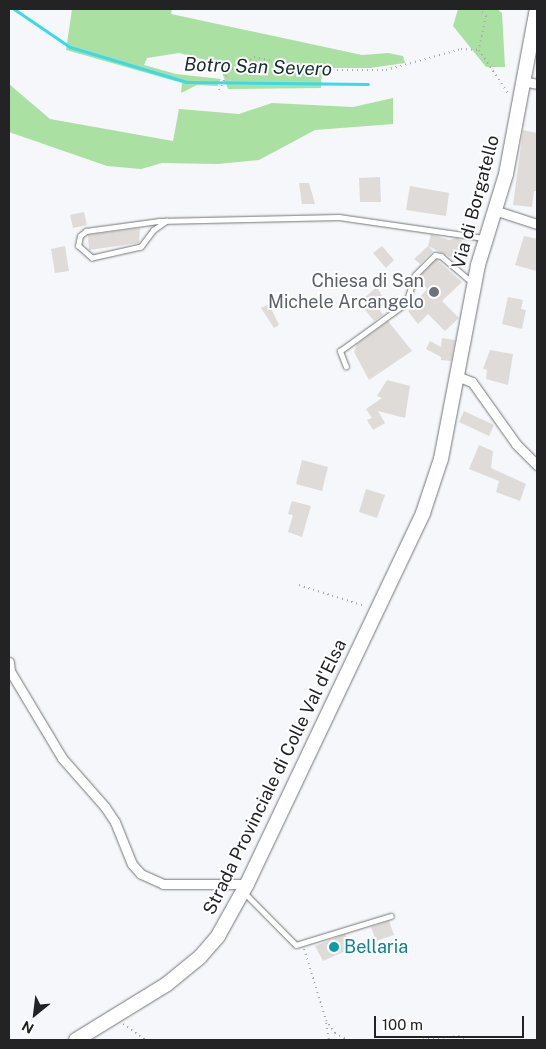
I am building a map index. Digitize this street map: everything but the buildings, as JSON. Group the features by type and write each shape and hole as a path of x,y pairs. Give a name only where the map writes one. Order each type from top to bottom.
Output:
{"main road":[{"name":"Via di Borgatello","path":"377,609 434,485 474,284 496,211 519,109 537,9"},
{"name":"Strada Provinciale di Colle Val d'Elsa","path":"76,1040 167,984 200,957 218,936 245,888 377,609"}],"street":[{"path":"523,81 537,84"},
{"path":"496,211 537,224"},
{"path":"457,376 468,379 478,389 512,439 537,465"},
{"path":"9,662 10,671 62,758 115,822 132,864 141,874 163,884 245,888"}],"lane":[{"path":"167,221 154,230 142,247 92,258 78,246 80,236 86,231 167,221 339,217 488,238"},
{"path":"346,367 339,357 340,351 406,303 415,275 435,255 441,256 474,284"},
{"path":"245,888 290,940 303,945 391,916"}],"path":[{"path":"478,9 486,16 479,50 519,109"},
{"path":"219,90 228,72 254,57 317,70 386,70 461,49 479,50"},
{"path":"299,585 377,609"},
{"path":"303,945 326,1020 329,1040"},
{"path":"117,1016 146,1040"},
{"path":"326,1020 336,1033 348,1040"},
{"path":"418,1040 459,1036 466,1040"}],"green space":[{"path":"72,9 172,9 171,14 362,55 388,53 403,56 405,63 370,68 322,68 321,88 228,89 219,64 179,53 147,58 144,65 176,74 221,79 217,86 197,85 181,93 182,83 66,50"},
{"path":"458,9 497,9 502,13 505,67 486,67 453,26"},
{"path":"9,84 50,119 173,141 179,109 239,114 272,103 353,107 393,98 393,124 315,130 259,160 218,164 162,163 141,169 107,166 9,132"}],"waterway":[{"name":"Botro San Severo","path":"14,9 70,47 187,82 368,84"}],"place":[{"name":"Chiesa di San Michele Arcangelo","path":"434,292"},
{"name":"Bellaria","path":"334,947"}]}
